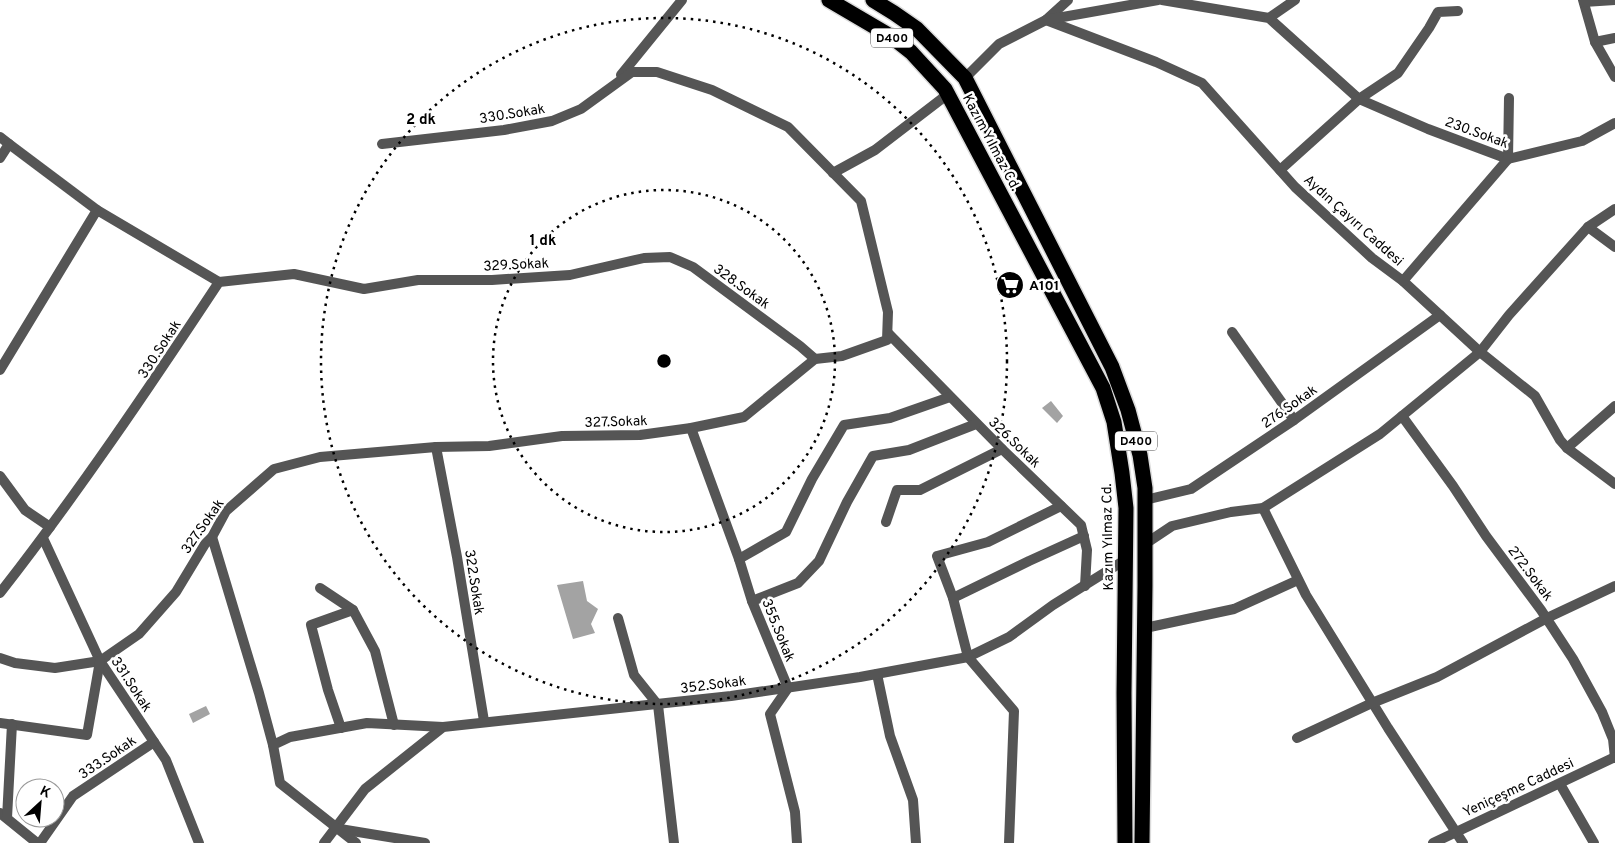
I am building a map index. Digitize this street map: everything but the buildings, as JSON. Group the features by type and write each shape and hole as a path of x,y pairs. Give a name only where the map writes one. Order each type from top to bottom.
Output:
{"highway":[{"name":"Kazım Yılmaz Cd.","path":"829,0 892,37 911,52 930,70 948,94 1103,388 1114,422 1126,508 1125,843"},
{"name":"Kazım Yılmaz Cd.","path":"872,0 917,29 965,78 1112,367 1128,410 1140,455 1145,500 1142,843"}],"street":[{"path":"610,89 682,0"},
{"path":"965,78 999,44 1046,20 1068,0"},
{"path":"1046,20 1160,0 1270,18 1295,0"},
{"path":"1615,0 1584,1 1595,42 1615,77"},
{"path":"1280,170 1359,99 1398,73 1438,12 1458,12"},
{"name":"230.Sokak","path":"1270,18 1359,99 1428,129 1508,159 1582,141 1615,123"},
{"name":"Aydın Çayırı Caddesi","path":"1046,20 1156,62 1202,83 1296,187 1372,258 1403,281 1480,352 1535,396 1560,440 1567,448 1615,484"},
{"path":"1595,42 1615,38"},
{"name":"330.Sokak","path":"382,144 504,130 552,121 581,109 632,72 657,72 712,90 788,127 833,173"},
{"path":"815,359 842,356 888,340 888,312 861,201 833,173 875,150 948,94"},
{"path":"1403,281 1508,159 1509,98"},
{"path":"0,137 97,210 219,282"},
{"path":"0,158 9,144"},
{"path":"1145,544 1172,526 1231,512 1263,508 1380,434 1480,352 1509,315 1588,227 1615,209"},
{"path":"0,370 97,210"},
{"path":"1588,227 1615,247"},
{"name":"328.Sokak","path":"644,258 670,257 693,267 815,359"},
{"name":"329.Sokak","path":"219,282 294,274 364,290 418,280 492,280 570,275 644,258"},
{"name":"330.Sokak","path":"0,593 138,405 219,282"},
{"name":"276.Sokak","path":"1145,500 1191,488 1294,420 1440,315"},
{"path":"1232,332 1294,420"},
{"name":"326.Sokak","path":"888,333 1002,450 1082,526 1087,550 1085,586"},
{"name":"327.Sokak","path":"0,658 15,663 54,668 100,661 139,634 176,592 205,544 212,537 226,511 274,469 320,457 489,446 562,436 640,435 691,428 744,417 815,359"},
{"path":"739,559 786,532 812,479 844,425 890,418 950,397"},
{"path":"1567,448 1615,406"},
{"name":"272.Sokak","path":"1402,416 1546,618 1573,659 1602,712 1613,738 1615,758"},
{"path":"752,601 798,583 819,561 847,502 872,456 909,450 976,424"},
{"name":"355.Sokak","path":"691,428 739,559 752,601 788,688"},
{"name":"322.Sokak","path":"436,448 457,557 484,722"},
{"path":"886,522 897,490 920,490 1002,450"},
{"path":"0,476 25,510 50,527"},
{"path":"1009,843 1014,711 968,657 953,598 938,556 988,542 1061,506"},
{"path":"1263,508 1298,580 1372,703 1463,843"},
{"path":"953,598 1084,536"},
{"path":"212,537 259,694 273,745 280,783 356,843"},
{"name":"331.Sokak","path":"42,538 100,661 166,760 199,843"},
{"name":"352.Sokak","path":"273,745 290,737 367,724 443,727 565,715 788,688 968,657 1009,637 1053,605 1125,560"},
{"path":"1144,628 1234,609 1298,580"},
{"path":"1297,738 1372,703 1437,676 1546,618 1615,586"},
{"path":"320,588 353,610 375,651 394,725"},
{"path":"341,728 328,690 311,624 353,610"},
{"path":"618,618 634,675 658,704 674,843"},
{"path":"0,723 87,735 100,661"},
{"path":"877,674 890,736 913,800 916,843"},
{"path":"788,688 770,714 795,812 797,843"},
{"path":"12,724 3,816 38,843"},
{"path":"324,843 365,789 443,727"},
{"name":"333.Sokak","path":"38,843 73,796 154,742"},
{"name":"Yeniçeşme Caddesi","path":"1433,843 1615,758"},
{"path":"1560,784 1594,843"},
{"path":"337,828 425,843"}],"shaded area":[{"path":"1051,401 1063,416 1057,423 1042,408"},
{"path":"583,581 587,601 598,609 591,624 595,633 573,639 557,585"},
{"path":"206,706 210,714 193,723 189,714"}],"place":[{"name":"A101","path":"1010,285"}]}
